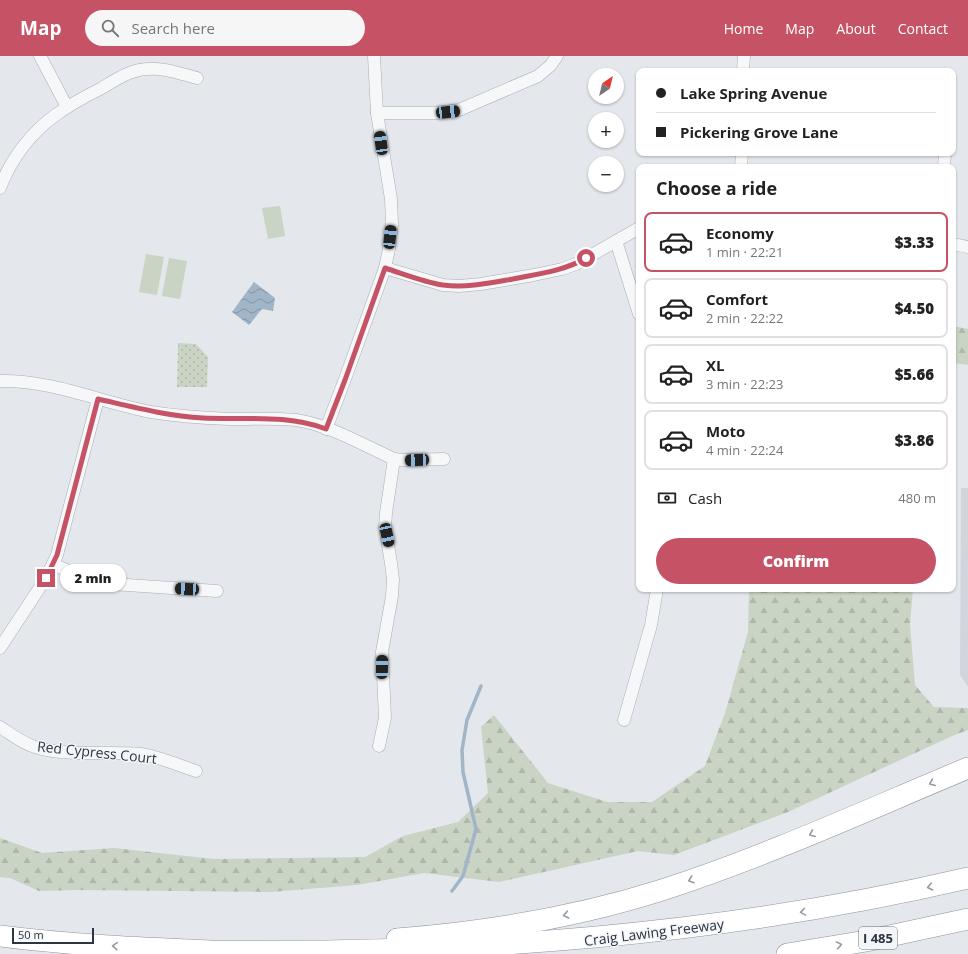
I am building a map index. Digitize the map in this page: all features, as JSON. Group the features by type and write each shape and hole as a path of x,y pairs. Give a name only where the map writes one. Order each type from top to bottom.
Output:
{"highway":[{"path":"246,952 448,934 514,925 610,905 661,890 763,855 968,768"},
{"name":"Craig Lawing Freeway","path":"0,936 89,945 246,952 384,953 544,945 684,930 811,911 968,878"},
{"name":"I 485","path":"787,954 866,941 968,918"}],"street":[{"path":"40,56 67,107"},
{"path":"326,429 385,268 389,249 392,213 391,199 377,113 374,56"},
{"path":"377,113 436,113 459,110 538,76 551,65 557,56"},
{"path":"743,68 744,56"},
{"path":"0,188 17,155 28,140 55,114 67,107 136,70 156,69 197,78"},
{"path":"385,268 443,284 459,286 481,284 562,269 576,264 636,230"},
{"path":"616,241 636,304"},
{"path":"956,245 968,247"},
{"path":"0,378 0,381 31,382 150,412 178,416 226,419 297,420 326,429 394,459 444,459"},
{"path":"0,648 46,578 53,564 72,499 98,399"},
{"path":"379,746 385,718 382,652 392,596 390,556 385,527 394,459"},
{"path":"53,564 77,575 112,584 217,590"},
{"path":"624,720 651,625 656,592"},
{"name":"Red Cypress Court","path":"0,727 33,746 45,749 73,752 140,754 152,756 196,771"}],"shaded area":[{"path":"961,488 968,488 968,687 960,675"}],"green space":[{"path":"280,206 285,236 268,239 262,208"},
{"path":"146,254 164,257 157,295 139,292"},
{"path":"169,258 187,261 180,299 162,296"},
{"path":"956,327 968,329 968,365 956,363"},
{"path":"178,343 196,344 208,357 207,387 177,387"},
{"path":"749,592 913,592 910,625 915,685 934,707 968,708 968,730 788,812 674,855 638,851 499,882 424,873 357,885 270,892 39,891 10,878 0,877 0,838 42,853 114,848 214,859 365,857 403,836 458,822 488,793 481,727 494,715 548,783 607,802 652,802 705,766 725,713 748,632"}],"water":[{"path":"254,282 275,298 273,311 262,309 249,325 232,312"}],"waterway":[{"path":"452,891 463,876 476,829 463,772 462,750 467,720 481,686"}],"route":[{"path":"46,578 57,555 98,399 150,412 178,416 222,419 253,418 297,420 326,429 385,268 425,280 459,286 481,284 562,269 576,264 586,258"}]}
